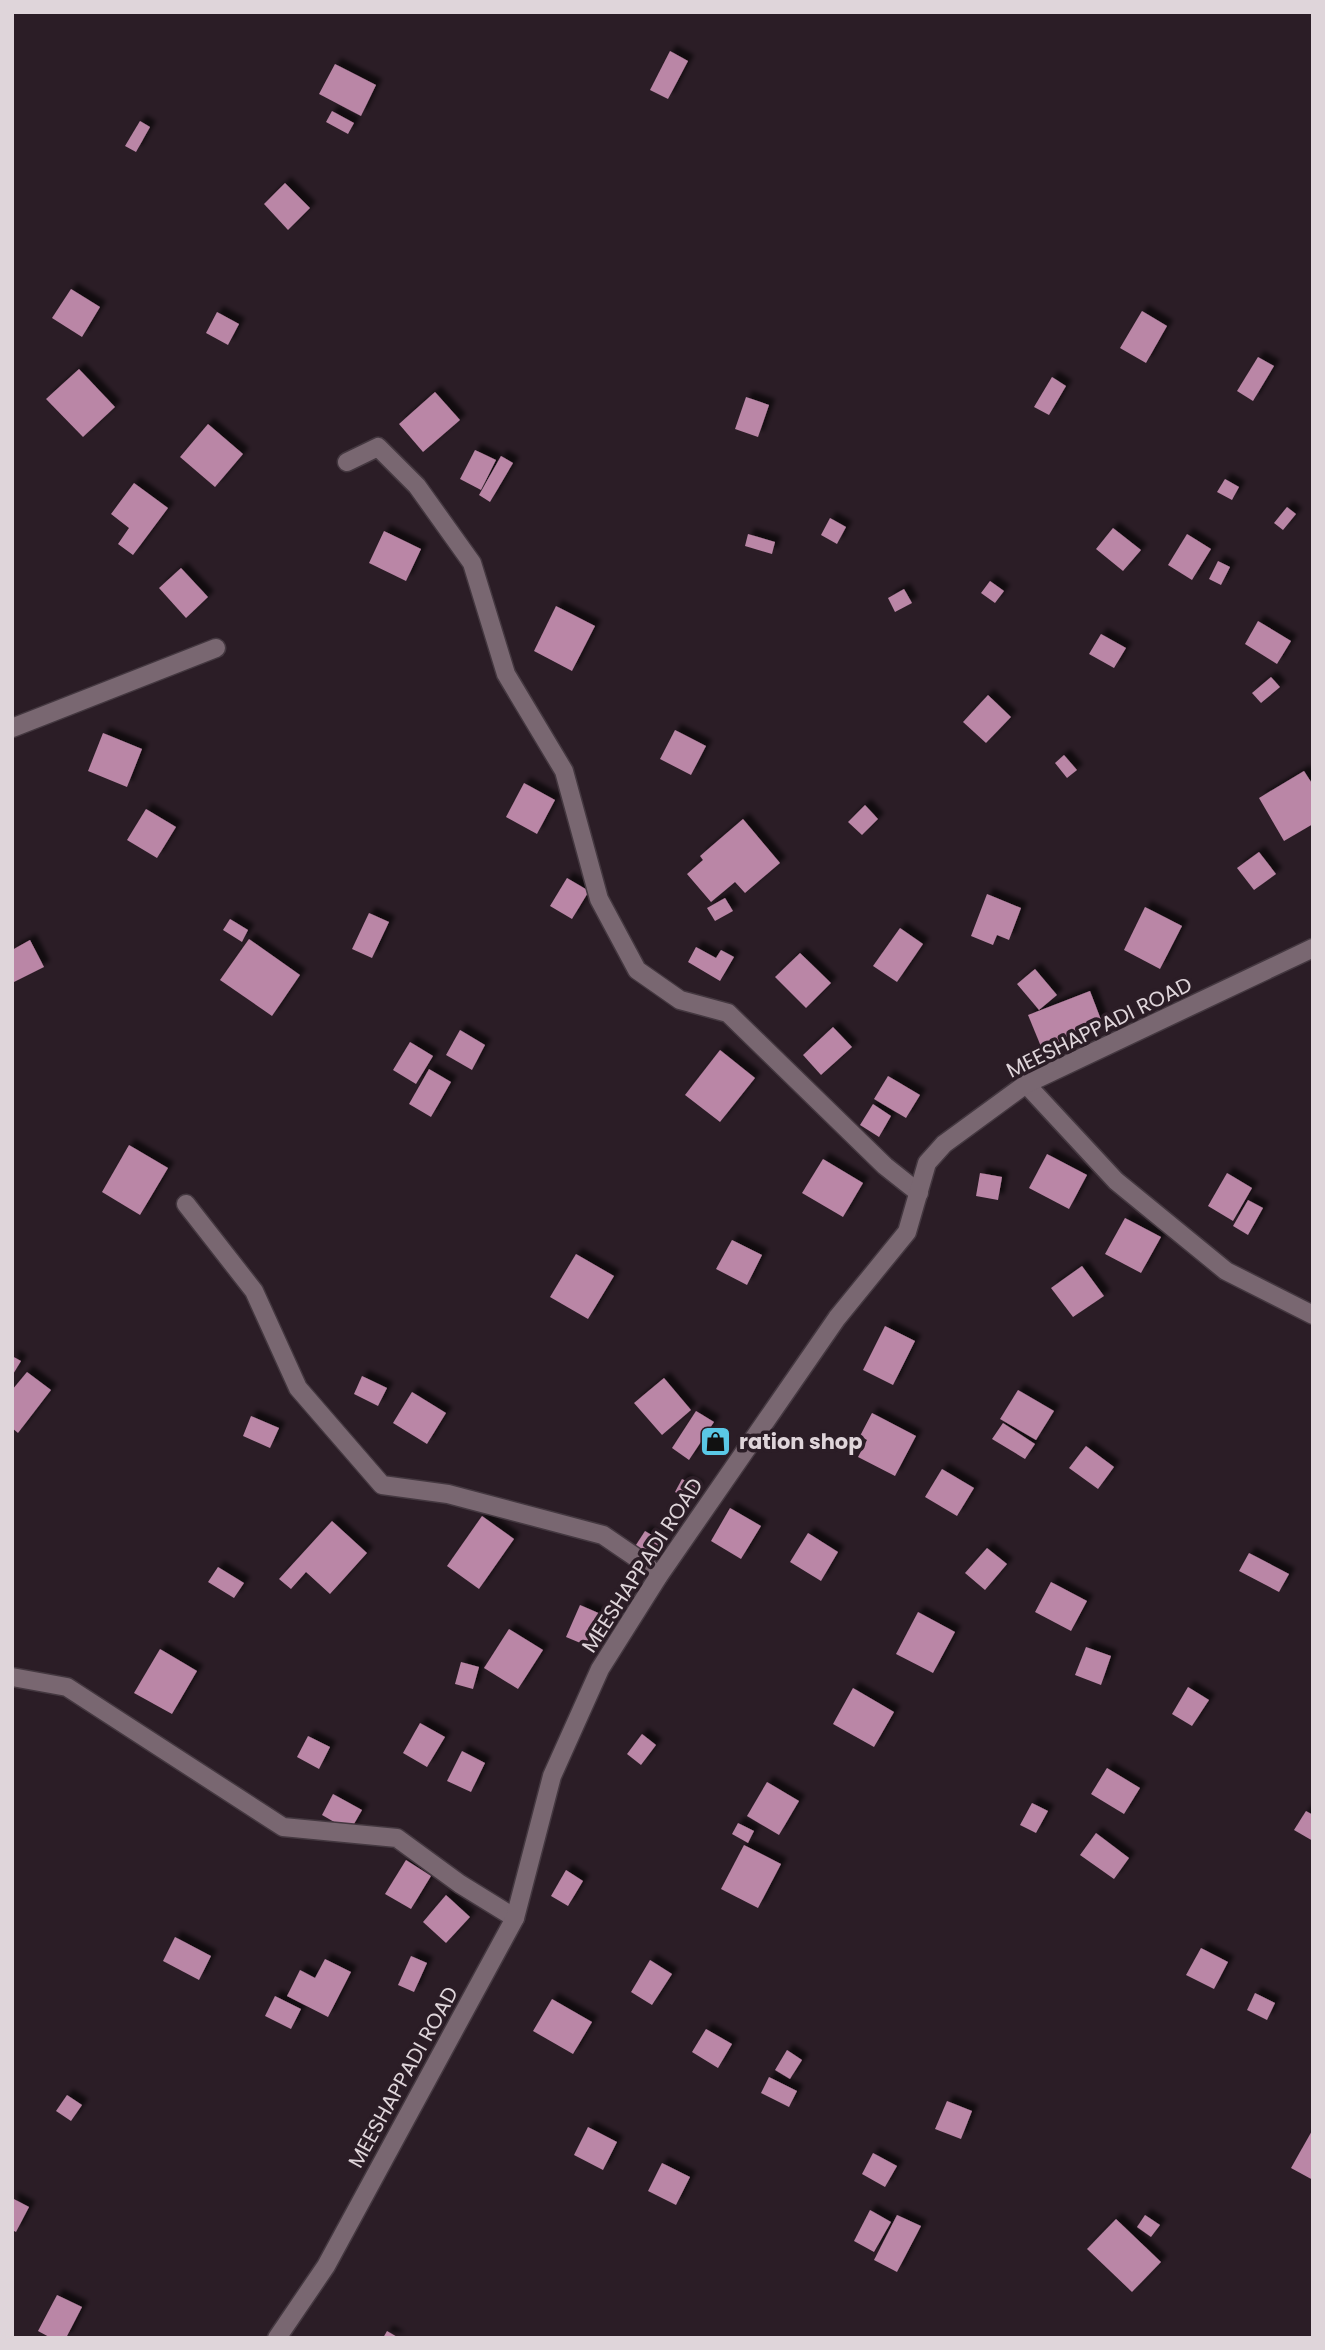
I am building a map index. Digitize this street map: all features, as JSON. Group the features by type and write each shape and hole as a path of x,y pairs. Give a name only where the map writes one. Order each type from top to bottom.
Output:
{"street":[{"path":"347,462 378,447 417,486 472,563 506,674 564,771 599,899 637,970 680,1000 728,1013 885,1166 919,1193"},
{"path":"12,728 216,648"},
{"name":"MEESHAPPADI ROAD","path":"277,2338 326,2266 516,1918 552,1776 600,1669 658,1577 837,1318 907,1232 927,1163 944,1144 1026,1084 1313,948"},
{"path":"1026,1084 1116,1181 1226,1271 1313,1315"},
{"path":"186,1204 254,1291 298,1388 382,1485 449,1494 603,1535 644,1563 658,1577"},
{"path":"12,1677 67,1687 283,1827 397,1838 460,1884 516,1918"}],"building":[{"path":"670,51 688,61 668,99 650,90"},
{"path":"335,64 376,85 361,116 319,94"},
{"path":"332,111 354,123 348,134 326,122"},
{"path":"140,121 150,127 136,152 125,146"},
{"path":"285,183 310,208 288,230 264,204"},
{"path":"71,289 100,307 82,337 52,318"},
{"path":"1142,311 1167,326 1146,363 1120,348"},
{"path":"217,312 239,324 228,345 206,333"},
{"path":"1258,357 1274,366 1253,401 1237,391"},
{"path":"79,369 115,407 83,437 46,399"},
{"path":"1052,377 1066,386 1049,415 1034,407"},
{"path":"435,392 460,420 423,452 399,424"},
{"path":"746,397 769,405 758,437 735,429"},
{"path":"208,424 243,454 215,487 180,457"},
{"path":"475,450 496,460 481,490 460,479"},
{"path":"501,456 513,463 490,502 479,495"},
{"path":"1225,479 1239,487 1232,500 1217,492"},
{"path":"134,483 168,508 133,555 118,544 129,528 111,514"},
{"path":"1287,507 1296,514 1283,530 1274,523"},
{"path":"830,518 846,527 837,544 821,535"},
{"path":"1113,528 1141,550 1123,571 1096,549"},
{"path":"384,531 421,549 406,581 369,563"},
{"path":"748,534 775,542 772,554 745,546"},
{"path":"1187,534 1211,549 1192,580 1168,565"},
{"path":"1218,561 1230,567 1221,585 1209,579"},
{"path":"181,568 208,597 186,618 159,588"},
{"path":"990,581 1004,591 995,603 981,593"},
{"path":"904,589 912,603 895,612 888,598"},
{"path":"556,606 595,626 572,671 534,651"},
{"path":"1258,621 1291,641 1277,664 1245,644"},
{"path":"1101,634 1126,648 1114,668 1089,654"},
{"path":"1271,677 1280,687 1261,703 1252,693"},
{"path":"988,695 1011,717 986,743 963,722"},
{"path":"675,730 706,746 691,775 660,759"},
{"path":"103,733 142,749 127,787 88,771"},
{"path":"1064,755 1077,770 1067,778 1055,763"},
{"path":"1304,771 1313,785 1313,824 1284,841 1259,798"},
{"path":"524,783 555,800 537,834 506,817"},
{"path":"865,805 878,819 862,835 848,822"},
{"path":"146,809 176,827 157,858 127,840"},
{"path":"743,819 780,863 745,893 735,882 711,902 687,874 703,860 700,856"},
{"path":"1259,852 1276,874 1254,890 1237,868"},
{"path":"567,878 589,891 572,919 550,906"},
{"path":"987,894 1021,908 1009,940 997,935 993,945 971,936"},
{"path":"725,898 733,911 715,921 707,908"},
{"path":"1145,907 1182,926 1160,969 1124,950"},
{"path":"369,913 389,922 372,958 352,949"},
{"path":"230,919 248,930 242,942 223,930"},
{"path":"900,928 923,944 897,982 873,966"},
{"path":"249,939 300,975 272,1016 220,980"},
{"path":"30,940 44,967 12,983 12,950"},
{"path":"696,947 716,958 721,950 734,957 720,981 688,962"},
{"path":"800,953 831,983 806,1008 775,977"},
{"path":"1035,969 1057,995 1039,1010 1017,984"},
{"path":"1090,991 1103,1025 1042,1049 1028,1015"},
{"path":"833,1027 852,1047 821,1075 803,1055"},
{"path":"460,1030 485,1045 472,1070 446,1055"},
{"path":"410,1042 433,1056 416,1084 393,1070"},
{"path":"720,1050 755,1078 720,1122 685,1095"},
{"path":"429,1069 451,1082 431,1117 409,1104"},
{"path":"888,1076 920,1095 906,1118 874,1099"},
{"path":"873,1104 891,1116 879,1137 860,1125"},
{"path":"129,1145 168,1168 140,1215 102,1192"},
{"path":"1047,1154 1087,1175 1069,1209 1029,1188"},
{"path":"823,1159 863,1183 843,1217 802,1193"},
{"path":"980,1173 1002,1177 998,1200 976,1196"},
{"path":"1227,1173 1252,1188 1233,1221 1208,1206"},
{"path":"1248,1200 1263,1208 1248,1235 1233,1226"},
{"path":"1125,1218 1161,1237 1141,1273 1105,1254"},
{"path":"732,1240 762,1255 747,1285 716,1269"},
{"path":"576,1254 614,1276 588,1319 550,1297"},
{"path":"1082,1266 1104,1296 1073,1317 1051,1288"},
{"path":"885,1326 915,1341 893,1385 863,1370"},
{"path":"12,1356 21,1361 12,1376"},
{"path":"27,1372 51,1390 18,1433 12,1428 12,1390"},
{"path":"362,1376 387,1388 378,1406 354,1394"},
{"path":"664,1378 691,1410 662,1435 634,1403"},
{"path":"1018,1390 1054,1411 1036,1440 1000,1419"},
{"path":"412,1392 446,1413 427,1444 393,1423"},
{"path":"696,1411 714,1422 689,1460 672,1448"},
{"path":"872,1413 916,1436 895,1476 858,1457 867,1440 860,1436"},
{"path":"251,1416 279,1428 270,1448 243,1436"},
{"path":"1003,1423 1035,1444 1025,1459 992,1439"},
{"path":"1086,1446 1114,1467 1098,1489 1069,1468"},
{"path":"942,1469 974,1488 957,1516 925,1497"},
{"path":"682,1479 698,1487 691,1501 675,1492"},
{"path":"730,1508 761,1526 741,1559 711,1541"},
{"path":"482,1516 514,1539 479,1589 447,1566"},
{"path":"332,1521 367,1553 330,1594 306,1572 291,1589 279,1579"},
{"path":"645,1531 663,1542 652,1559 634,1548"},
{"path":"808,1533 838,1552 821,1581 790,1562"},
{"path":"987,1548 1007,1564 985,1590 965,1573"},
{"path":"1249,1553 1289,1574 1279,1592 1239,1571"},
{"path":"218,1567 244,1583 234,1598 208,1582"},
{"path":"1051,1582 1087,1601 1071,1631 1035,1612"},
{"path":"580,1605 603,1615 590,1647 566,1637"},
{"path":"918,1612 955,1632 933,1673 896,1654"},
{"path":"509,1629 543,1650 518,1689 484,1668"},
{"path":"1086,1647 1111,1656 1101,1685 1075,1675"},
{"path":"160,1649 197,1671 172,1714 134,1693"},
{"path":"461,1662 479,1667 473,1689 455,1684"},
{"path":"1188,1687 1209,1700 1192,1726 1172,1714"},
{"path":"853,1688 894,1712 874,1747 833,1724"},
{"path":"420,1723 445,1737 427,1767 403,1753"},
{"path":"642,1734 656,1745 641,1765 627,1754"},
{"path":"308,1736 330,1747 319,1769 297,1757"},
{"path":"462,1751 485,1763 471,1792 447,1781"},
{"path":"1107,1768 1140,1788 1124,1814 1091,1794"},
{"path":"767,1782 799,1801 779,1835 747,1816"},
{"path":"333,1794 362,1810 350,1831 322,1815"},
{"path":"1032,1803 1048,1811 1036,1833 1020,1825"},
{"path":"1306,1811 1313,1815 1313,1841 1294,1830"},
{"path":"738,1823 754,1831 748,1843 732,1834"},
{"path":"1096,1833 1129,1858 1114,1879 1080,1855"},
{"path":"744,1845 781,1864 758,1908 721,1889"},
{"path":"406,1860 431,1876 411,1909 385,1894"},
{"path":"566,1870 583,1881 568,1906 551,1896"},
{"path":"446,1895 470,1917 446,1943 423,1922"},
{"path":"175,1937 211,1956 199,1980 163,1961"},
{"path":"1201,1948 1228,1962 1214,1989 1186,1975"},
{"path":"411,1956 427,1963 414,1992 398,1985"},
{"path":"325,1959 351,1972 328,2017 287,1996 300,1970 315,1978"},
{"path":"650,1960 672,1974 652,2005 631,1992"},
{"path":"1255,1993 1275,2003 1267,2020 1247,2010"},
{"path":"275,1996 301,2009 291,2029 265,2016"},
{"path":"552,1999 592,2022 573,2054 533,2031"},
{"path":"706,2029 732,2044 718,2068 692,2052"},
{"path":"787,2050 802,2060 790,2079 775,2070"},
{"path":"769,2077 797,2091 789,2107 761,2093"},
{"path":"67,2095 82,2105 71,2121 56,2111"},
{"path":"947,2101 972,2111 961,2139 935,2129"},
{"path":"588,2127 617,2142 603,2170 574,2155"},
{"path":"1313,2129 1313,2180 1291,2168"},
{"path":"873,2153 897,2166 885,2187 862,2174"},
{"path":"662,2163 690,2177 676,2205 648,2191"},
{"path":"12,2198 29,2207 16,2232 12,2230"},
{"path":"870,2210 891,2222 874,2252 854,2241"},
{"path":"897,2215 921,2226 897,2272 874,2260"},
{"path":"1145,2215 1160,2225 1151,2237 1137,2227"},
{"path":"1116,2219 1161,2262 1132,2292 1087,2249"},
{"path":"57,2295 82,2307 66,2338 51,2338 38,2331"},
{"path":"387,2331 399,2338 383,2338"}],"place":[{"name":"ration shop","path":"716,1441"}]}
